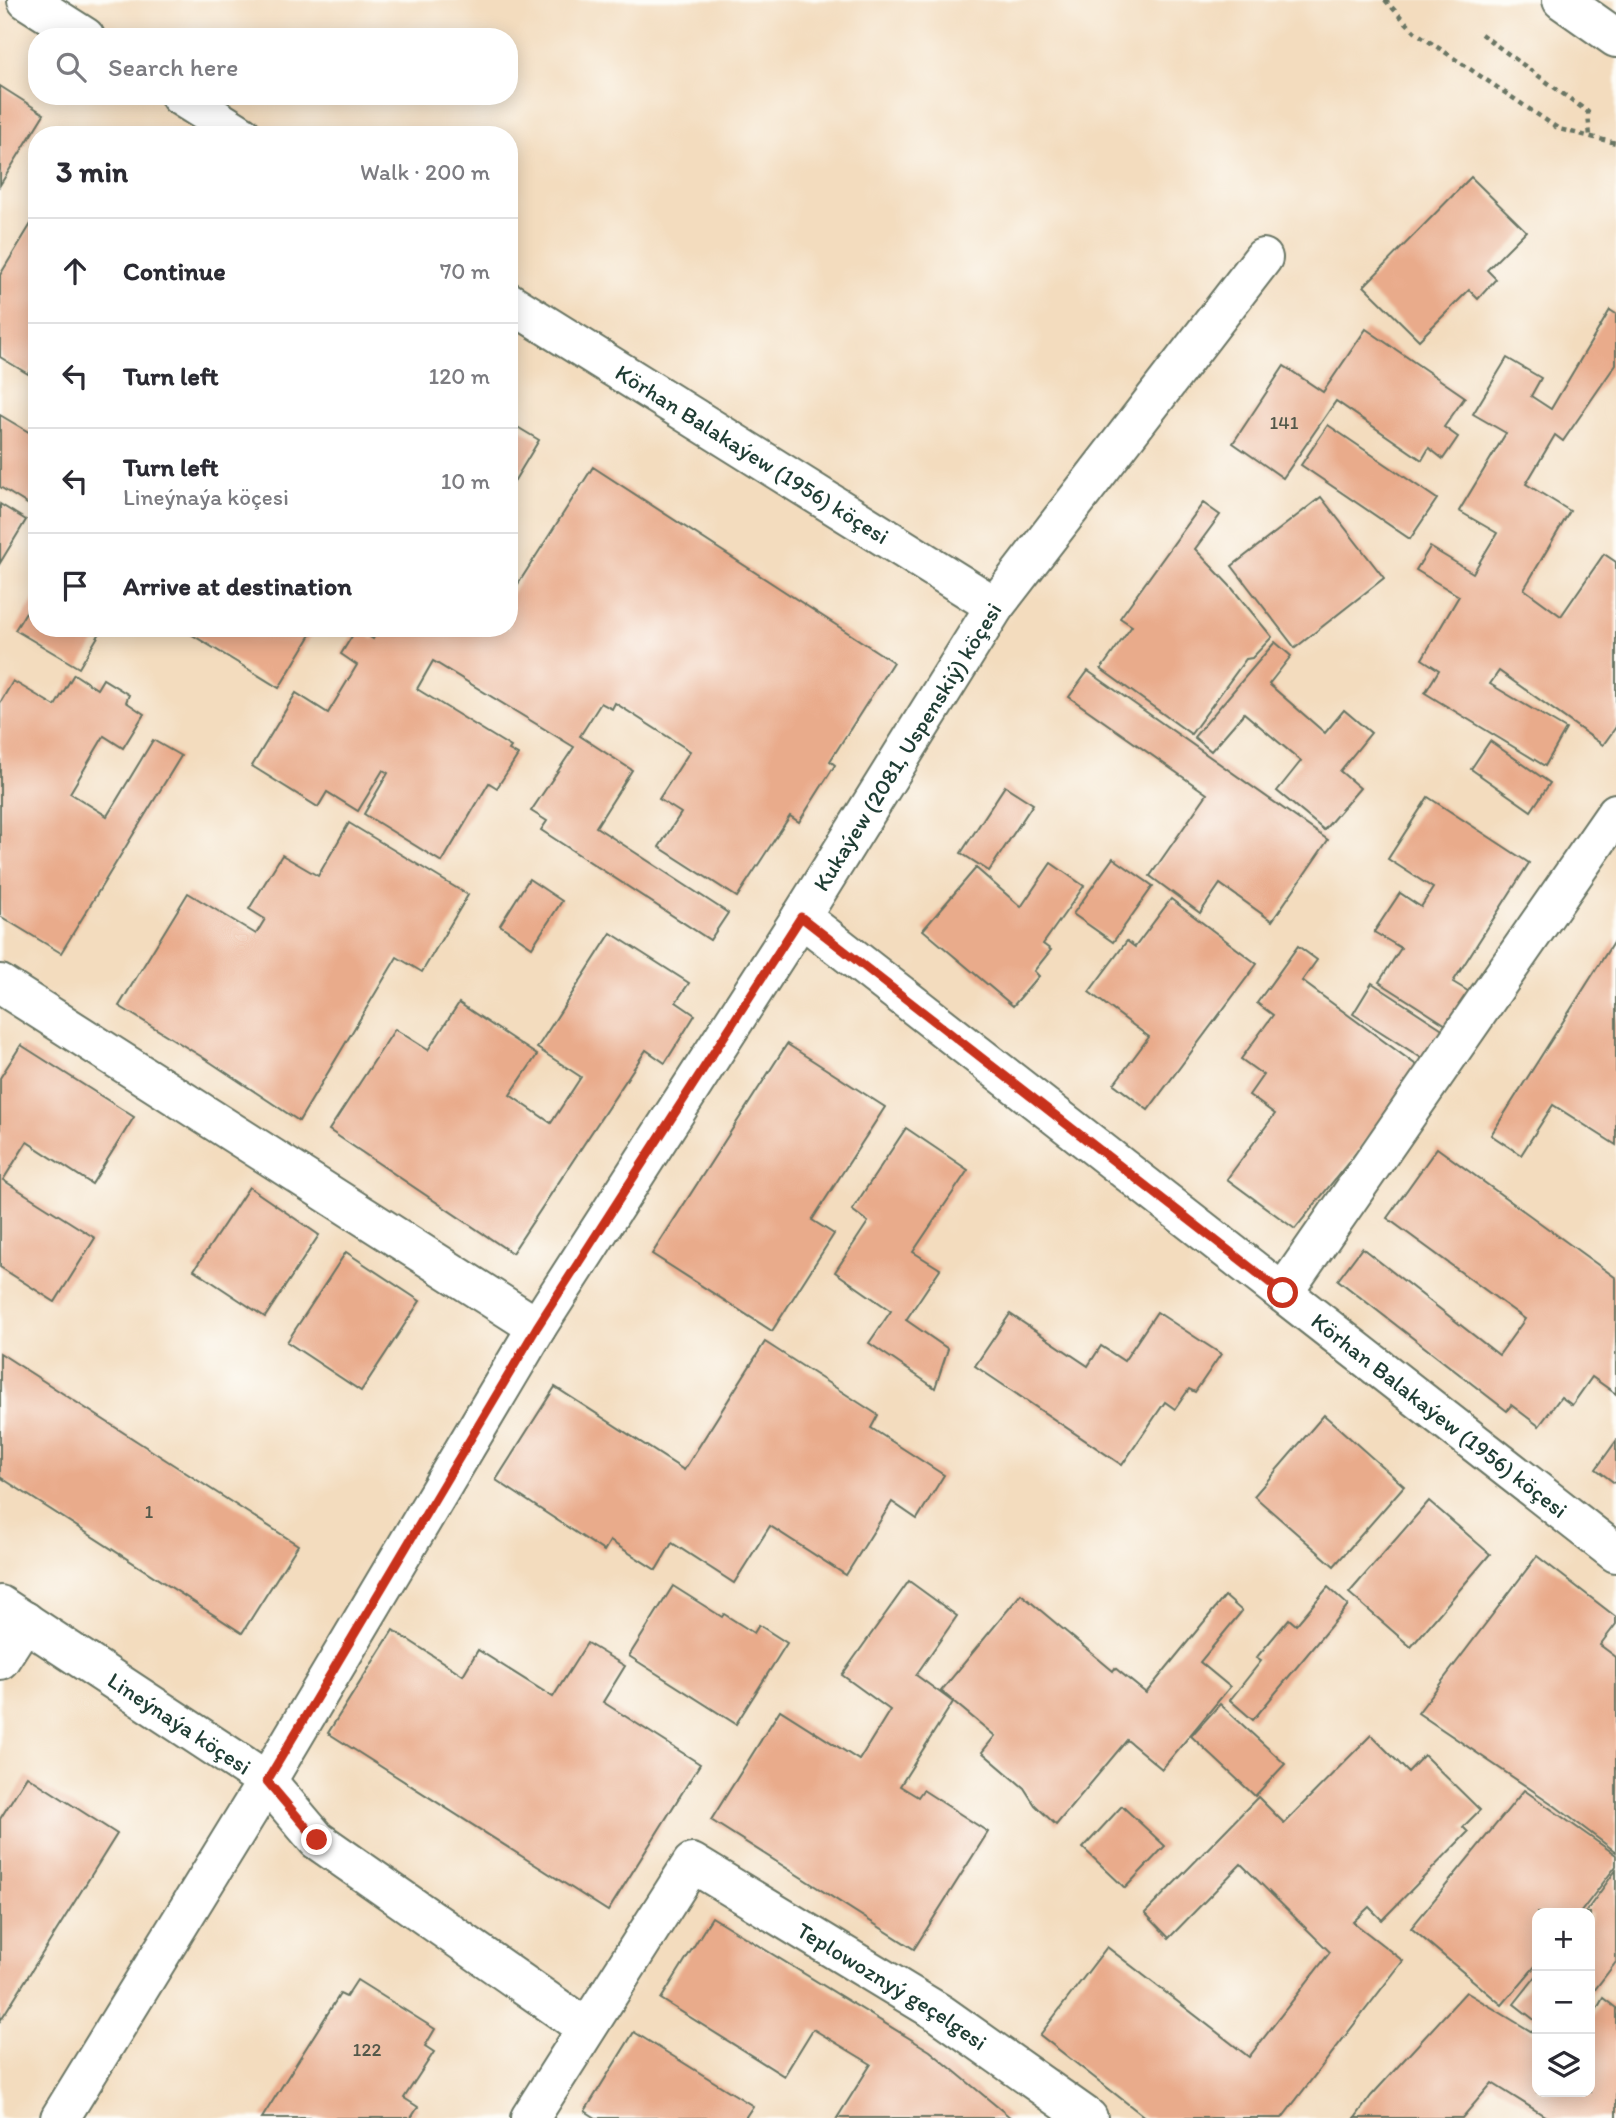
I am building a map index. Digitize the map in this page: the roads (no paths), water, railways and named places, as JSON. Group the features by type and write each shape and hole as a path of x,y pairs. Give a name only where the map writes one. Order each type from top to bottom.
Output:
{"street":[{"path":"27,0 71,28"},
{"path":"1562,0 1616,38"},
{"path":"194,105 228,126"},
{"name":"Kukaýew (2081, Uspenskiý) köçesi","path":"60,2118 267,1781 537,1327 801,917 995,606 1263,258"},
{"name":"Körhan Balakaýew (1956) köçesi","path":"518,308 995,606"},
{"path":"1283,1293 1616,813"},
{"name":"Körhan Balakaýew (1956) köçesi","path":"801,917 1616,1553"},
{"path":"0,984 537,1327"},
{"path":"0,1660 13,1613"},
{"name":"Lineýnaýa köçesi","path":"13,1613 267,1781 317,1840 586,2028"},
{"name":"Teplowoznyý geçelgesi","path":"586,2028 692,1863 941,2014 1088,2118"},
{"path":"530,2118 586,2028"}]}
